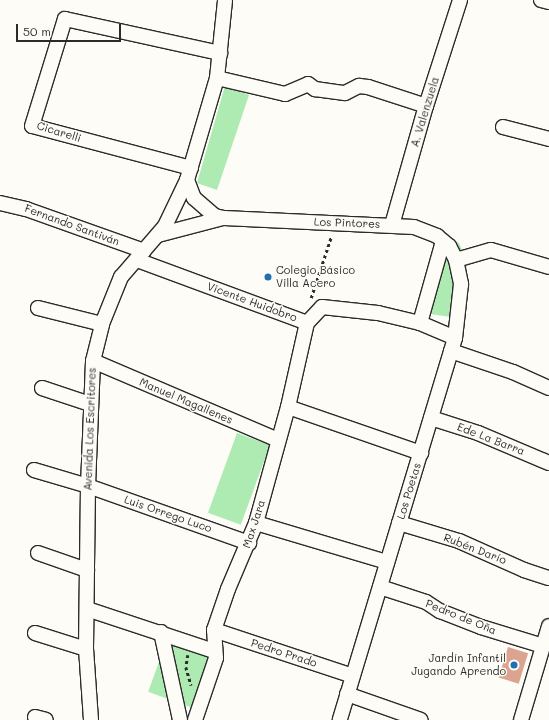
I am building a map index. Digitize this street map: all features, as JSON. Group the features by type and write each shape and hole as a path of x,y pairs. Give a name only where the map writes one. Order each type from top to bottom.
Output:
{"street":[{"name":"Avenida Los Escritores","path":"91,720 86,649 88,486 90,404 93,361 102,324 121,277 158,235 172,216 189,174 217,78 224,0"},
{"name":"A. Valenzuela","path":"392,225 426,106 460,0"},
{"path":"541,0 549,2"},
{"name":"Cicarelli","path":"189,174 32,126 65,19 220,53"},
{"path":"217,78 285,94 308,84 315,89 345,93 359,86 368,87 426,106"},
{"path":"503,127 549,139"},
{"name":"Los Pintores","path":"189,174 189,190 200,205 224,218"},
{"name":"Fernando Santiván","path":"0,203 26,209 140,255"},
{"name":"Los Pintores","path":"158,235 224,218 392,225 423,229 443,241 456,260"},
{"path":"420,323 443,241"},
{"path":"456,260 491,250 549,267"},
{"name":"Vicente Huidobro","path":"140,255 307,323 322,307 378,312 420,323 453,345 549,388"},
{"name":"Los Poetas","path":"340,720 453,345 460,284 456,260"},
{"path":"38,308 102,324"},
{"name":"Max Jara","path":"195,720 216,658 214,651 214,630 228,589 249,543 256,523 288,407 307,323"},
{"name":"Manuel Magallenes","path":"93,361 278,440"},
{"path":"42,388 90,404"},
{"path":"288,407 421,453"},
{"name":"Ede La Barra","path":"431,418 478,433 549,463"},
{"name":"Luis Orrego Luco","path":"34,470 88,486 249,543"},
{"path":"256,523 387,562"},
{"name":"Rubén Darío","path":"399,523 459,541 524,570 549,578"},
{"path":"38,553 87,570"},
{"name":"Pedro de Oña","path":"380,587 426,602 481,627 543,646"},
{"path":"87,609 161,632 214,651"},
{"path":"521,720 549,626"},
{"name":"Pedro Prado","path":"214,630 353,676"},
{"path":"161,632 180,720"},
{"path":"35,633 86,649"},
{"path":"347,694 421,720"}],"path":[{"path":"310,301 336,223"},
{"path":"190,643 186,667 192,688"}],"green space":[{"path":"225,86 249,95 217,190 197,183"},
{"path":"445,237 459,243 466,259 468,289 457,318 424,313"},
{"path":"237,433 270,445 241,525 208,513"},
{"path":"167,640 216,658 197,709 148,692"}],"building":[{"name":"Jardín Infantil Jugando Aprendo","path":"508,647 528,653 519,684 499,678"}],"place":[{"name":"Colegio Básico Villa Acero","path":"268,277"},
{"name":"Jardín Infantil Jugando Aprendo","path":"514,665"}]}
